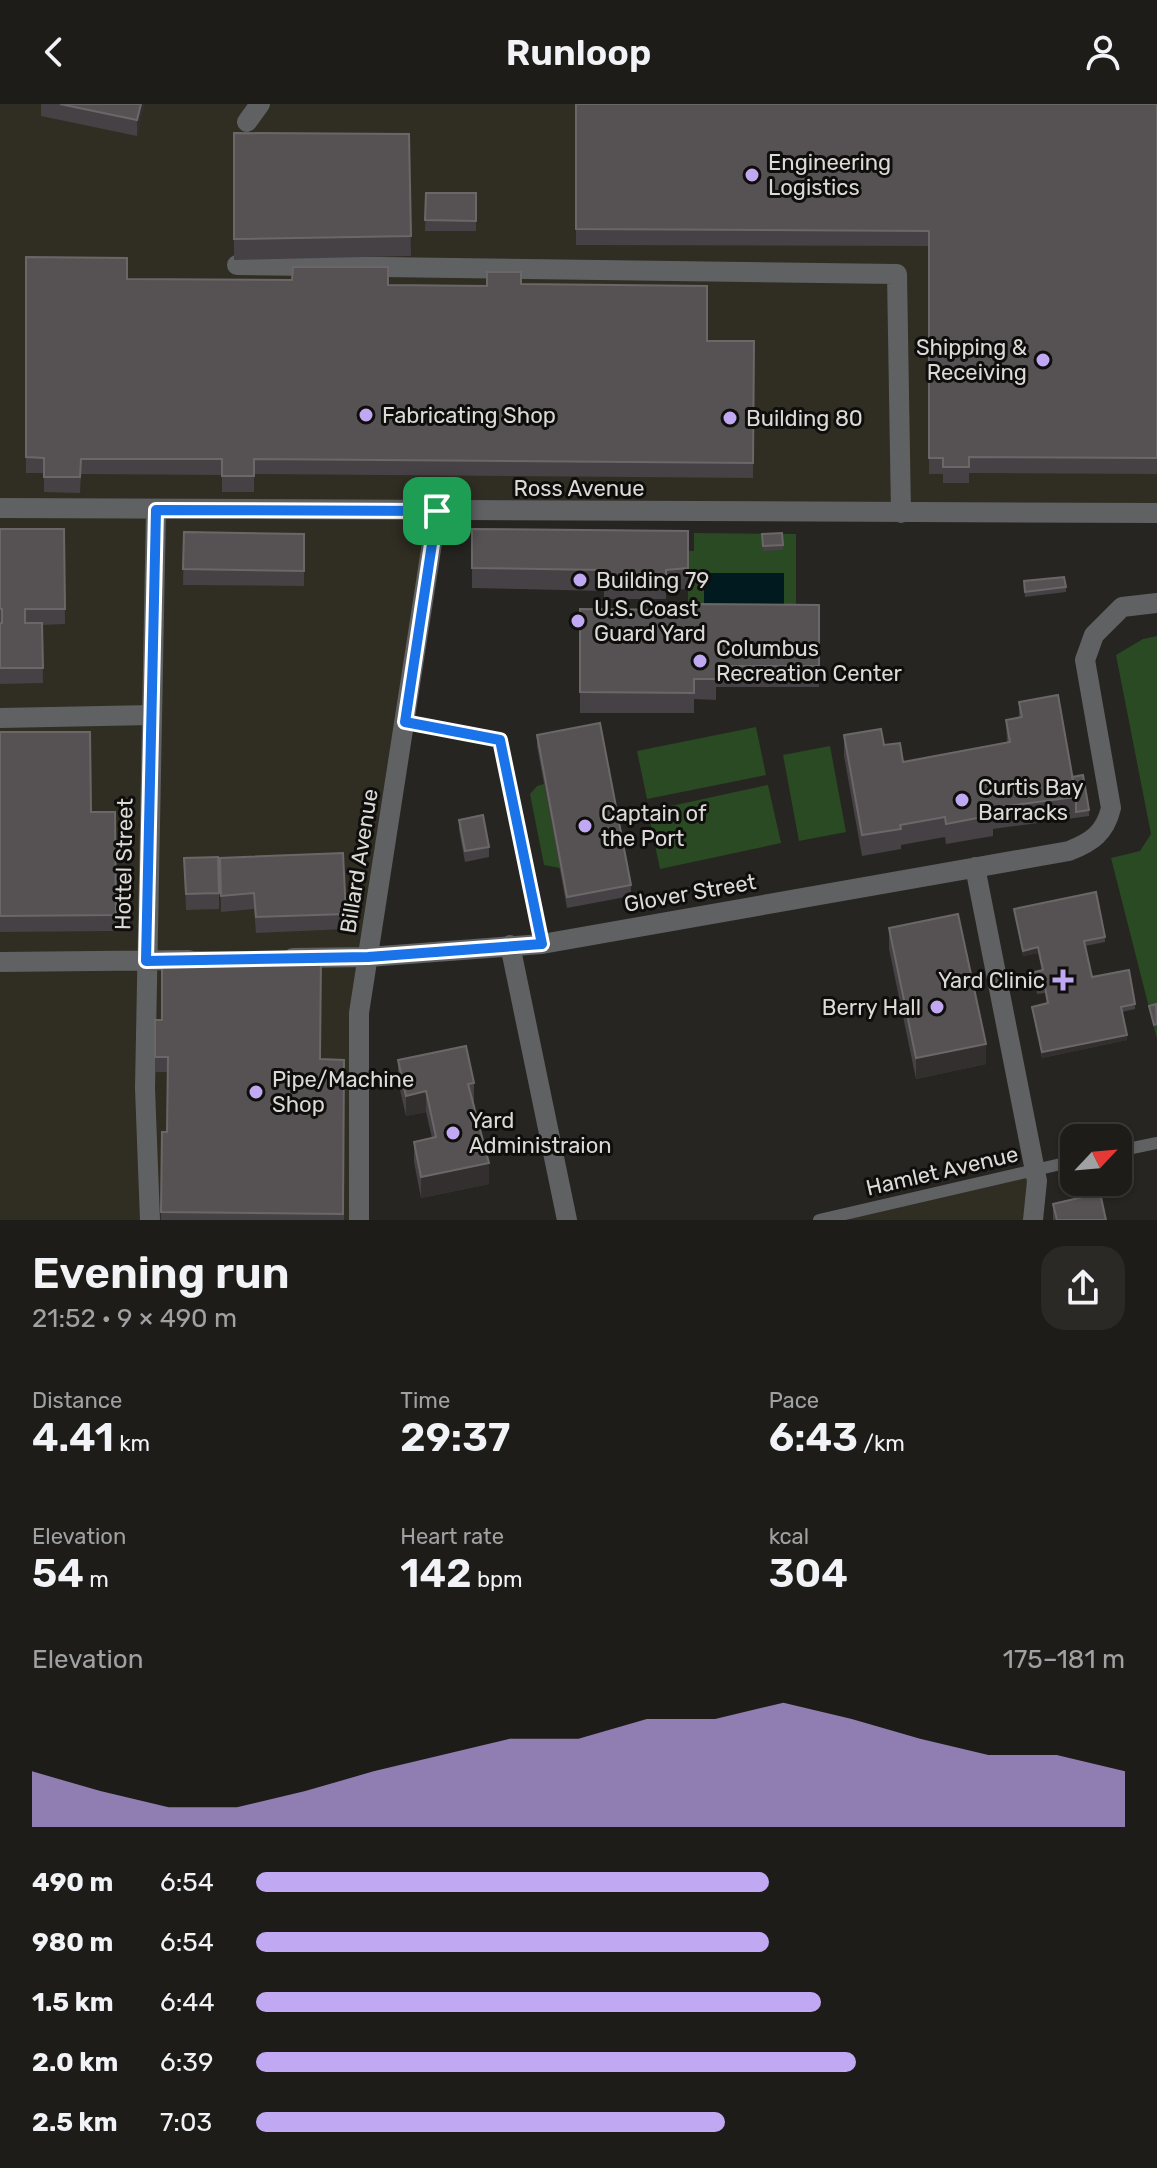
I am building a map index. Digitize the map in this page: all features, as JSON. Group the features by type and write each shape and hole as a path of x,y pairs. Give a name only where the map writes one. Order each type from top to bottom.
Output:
{"street":[{"path":"247,122 260,104"},
{"path":"237,265 897,274 901,513"},
{"name":"Ross Avenue","path":"0,508 1157,513"},
{"name":"Hottel Street","path":"150,1220 145,1088 146,961 156,510"},
{"name":"Billard Avenue","path":"359,1220 359,1013 437,511"},
{"name":"Glover Street","path":"273,959 368,957 542,944 1069,851 1090,842 1108,822 1111,808 1085,660 1094,635 1122,607 1157,603"},
{"path":"0,718 152,715"},
{"path":"975,867 1037,1181 1033,1220"},
{"path":"510,945 567,1220"},
{"path":"0,962 209,960"}],"lane":[{"path":"405,722 500,740 542,944"},
{"path":"1132,1148 1157,1143"},
{"name":"Hamlet Avenue","path":"819,1220 1060,1164"}],"shaded area":[{"path":"0,104 1157,104 1157,511 437,511 359,1013 359,1220 0,1220"},
{"path":"1034,1169 1033,1220 819,1220"}],"green space":[{"path":"694,533 796,534 796,625 688,625 688,551 694,551"},
{"path":"1157,636 1157,1039 1111,858 1140,851 1151,834 1116,655 1143,639"},
{"path":"756,727 766,775 647,799 637,751"},
{"path":"830,746 846,832 799,841 783,755"},
{"path":"544,784 560,868 544,865 530,794 537,786"},
{"path":"768,785 781,843 660,869 648,811"}],"water":[{"path":"704,573 784,573 784,610 704,610"}],"building":[{"path":"60,104 141,104 137,120"},
{"name":"Shipping & Receiving","path":"576,104 1157,104 1157,458 969,457 969,467 943,467 943,458 929,458 929,231 576,229"},
{"path":"234,133 409,134 411,236 234,239"},
{"path":"426,193 476,193 476,221 425,220"},
{"name":"Fabricating Shop","path":"26,257 127,258 127,279 292,280 293,267 388,267 388,285 487,286 487,272 521,272 521,284 707,286 707,341 754,341 753,463 254,459 254,476 222,476 222,459 81,459 80,477 44,477 44,458 26,457"},
{"path":"0,529 64,529 65,609 25,609 25,623 42,623 43,668 0,668"},
{"path":"472,529 688,531 688,568 666,570 666,579 604,578 604,570 472,568"},
{"path":"184,532 304,534 304,571 183,569"},
{"path":"782,533 783,545 763,546 762,534"},
{"path":"1064,577 1066,587 1025,592 1024,581"},
{"name":"Columbus Recreation Center","path":"692,604 819,605 819,666 716,666 716,679 694,679 694,693 580,692 580,609 692,610"},
{"name":"Curtis Bay Barracks","path":"1058,695 1076,797 992,808 993,815 946,824 945,817 900,825 901,829 862,835 844,735 881,729 884,745 900,743 903,762 1010,742 1006,720 1022,717 1019,702"},
{"name":"Captain of the Port","path":"600,723 631,885 567,897 537,735"},
{"path":"0,732 90,732 91,812 115,812 116,915 0,916"},
{"path":"1083,775 1089,810 1076,812 1072,777"},
{"path":"483,815 489,847 465,851 459,820"},
{"path":"343,853 346,914 256,917 254,893 221,896 220,858"},
{"path":"218,857 219,893 186,894 184,858"},
{"name":"Yard Clinic","path":"1096,892 1105,937 1084,941 1092,977 1129,970 1135,1004 1121,1007 1127,1035 1042,1052 1032,1007 1048,1003 1045,987 1037,989 1034,972 1043,970 1038,947 1023,951 1014,909"},
{"name":"Berry Hall","path":"958,914 986,1044 916,1058 889,928"},
{"name":"Pipe/Machine Shop","path":"162,952 321,953 320,1059 344,1060 343,1214 161,1212 162,1132 167,1132 168,1057 155,1057 155,1020 162,1020"},
{"path":"1156,1004 1157,1024 1154,1025 1149,1006"},
{"name":"Yard Administraion","path":"466,1046 474,1083 468,1084 489,1163 421,1177 414,1142 436,1137 426,1091 406,1096 398,1060"},
{"path":"1101,1196 1106,1220 1057,1220 1053,1204"}],"place":[{"name":"Engineering Logistics","path":"752,175"},
{"name":"Shipping & Receiving","path":"1043,360"},
{"name":"Fabricating Shop","path":"366,415"},
{"name":"Building 80","path":"730,418"},
{"name":"Building 79","path":"580,580"},
{"name":"U.S. Coast Guard Yard","path":"578,621"},
{"name":"Columbus Recreation Center","path":"700,661"},
{"name":"Curtis Bay Barracks","path":"962,800"},
{"name":"Captain of the Port","path":"585,826"},
{"name":"Yard Clinic","path":"1063,980"},
{"name":"Berry Hall","path":"937,1007"},
{"name":"Pipe/Machine Shop","path":"256,1092"},
{"name":"Yard Administraion","path":"453,1133"}],"route":[{"path":"156,510 437,511 405,722 500,740 542,944 368,957 146,961 156,510"}]}
